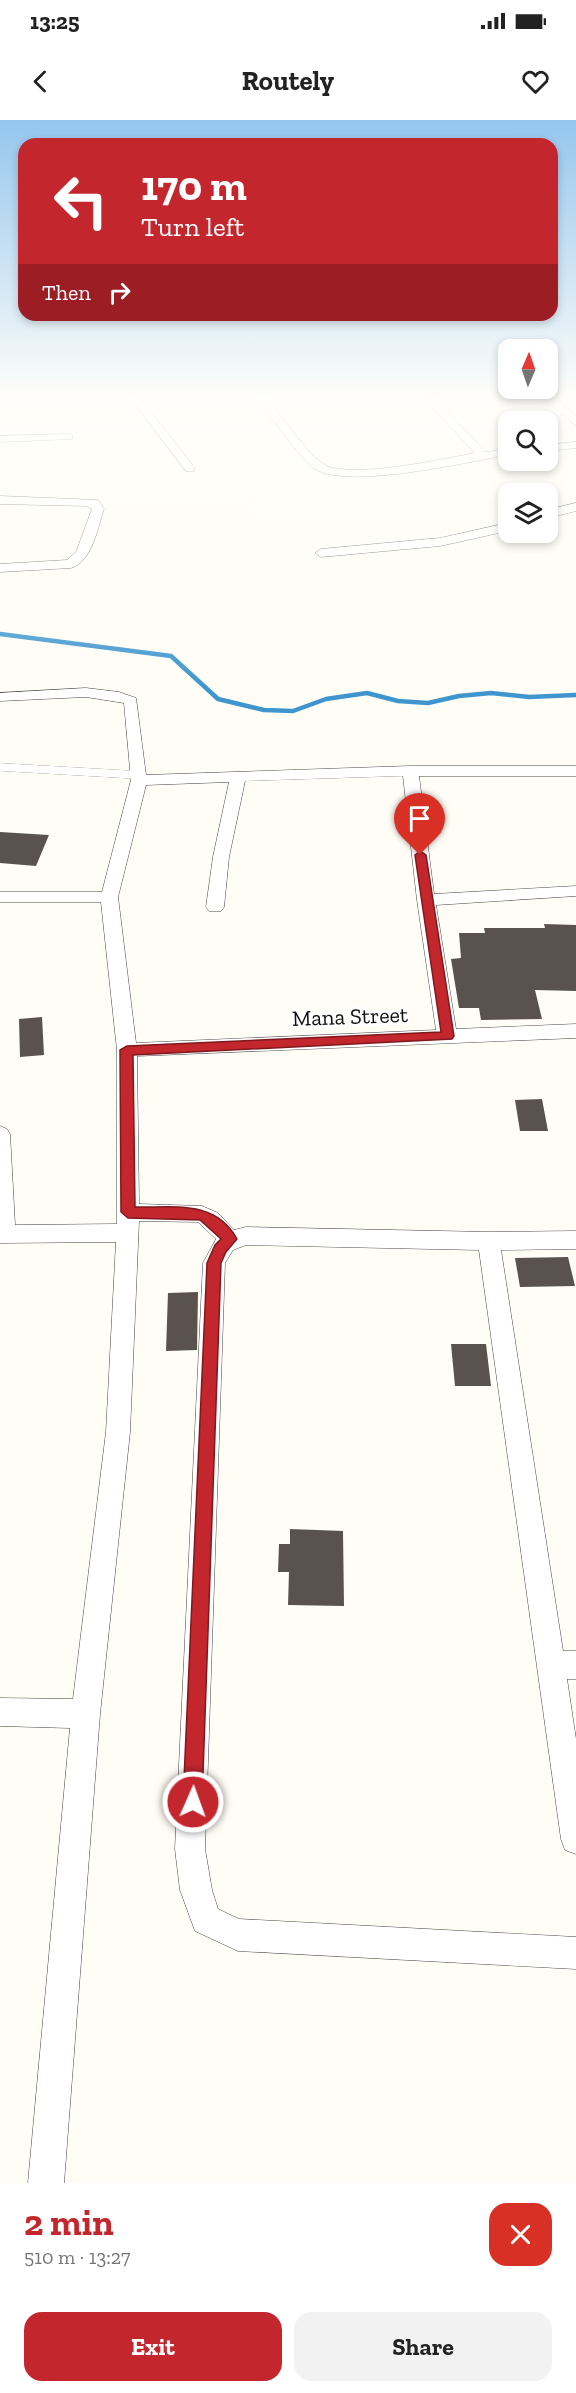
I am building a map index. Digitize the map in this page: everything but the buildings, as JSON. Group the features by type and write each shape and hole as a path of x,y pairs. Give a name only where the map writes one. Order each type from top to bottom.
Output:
{"street":[{"path":"0,500 87,502 94,503 98,509 82,553 71,564 0,568"},
{"path":"558,512 576,507"},
{"path":"321,554 457,539 498,529"},
{"path":"0,697 119,694 131,701 139,778 109,897 127,1050 128,1223 118,1432 86,1714 46,2183"},
{"path":"139,778 410,771 576,771"},
{"path":"410,771 426,900 447,1036"},
{"path":"215,907 221,857 238,776"},
{"path":"426,900 576,891"},
{"path":"0,897 109,897"},
{"name":"Mana Street","path":"127,1050 576,1030"},
{"path":"0,1134 2,1234 202,1214 230,1239"},
{"path":"576,1239 489,1241 246,1236 230,1239 220,1249 214,1263 190,1849 196,1890 206,1920 238,1935 576,1953"},
{"path":"489,1241 563,1665 576,1839"},
{"path":"0,1712 86,1714"}],"lane":[{"path":"0,767 139,778"}],"waterway":[{"path":"0,634 171,656 218,699 264,710 293,711 326,699 367,693 398,701 428,703 459,696 491,693 529,697 576,695"}],"route":[{"path":"193,1802 214,1263 220,1249 230,1239 202,1214 128,1212 127,1050 447,1036 420,855"}]}
